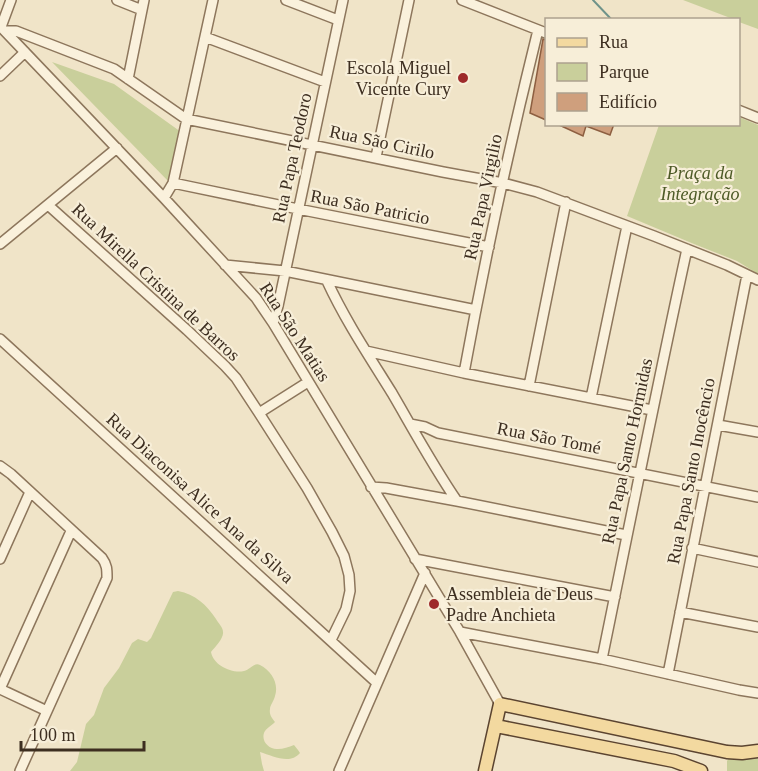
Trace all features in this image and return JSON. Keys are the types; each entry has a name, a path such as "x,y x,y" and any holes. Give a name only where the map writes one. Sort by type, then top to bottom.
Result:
{"main road":[{"path":"485,771 500,704 727,752 758,751"},
{"path":"496,726 675,761 701,771"},
{"path":"611,749 617,728"}],"street":[{"path":"2,28 11,0"},
{"path":"117,0 143,5 128,79"},
{"path":"164,198 173,183 213,0"},
{"path":"286,0 338,20"},
{"name":"Rua Papa Teodoro","path":"273,323 343,0"},
{"path":"376,158 409,0"},
{"path":"462,0 542,31"},
{"name":"Rua São Matias","path":"2,28 256,298 425,573 500,704"},
{"name":"Rua São Cirilo","path":"2,28 58,46 114,69 186,119 503,183 567,202 727,265 758,280"},
{"name":"Rua Papa Virgilio","path":"464,373 516,118 542,31"},
{"path":"205,37 325,82"},
{"path":"0,76 25,52"},
{"path":"740,111 758,118"},
{"path":"0,244 117,148"},
{"name":"Rua São Patricio","path":"173,183 489,247"},
{"path":"529,386 567,202"},
{"name":"Rua Mirella Cristina de Barros","path":"48,205 225,366 236,378 259,413 307,488 344,556 350,591 346,609 331,640"},
{"path":"591,398 627,226"},
{"name":"Rua Papa Santo Hormidas","path":"602,659 687,249"},
{"path":"225,265 285,272 476,310"},
{"name":"Rua Papa Santo Inocêncio","path":"668,674 747,275"},
{"path":"327,281 344,317 457,501"},
{"path":"336,302 345,285"},
{"name":"Rua Diaconisa Alice Ana da Silva","path":"0,339 377,683"},
{"path":"366,351 652,410"},
{"path":"377,369 392,356"},
{"path":"259,413 308,382"},
{"name":"Rua São Tomé","path":"410,424 438,433 758,497"},
{"path":"718,425 758,432"},
{"path":"422,444 438,433"},
{"path":"0,466 102,558 106,564 107,578 20,771"},
{"path":"432,496 441,477"},
{"path":"371,487 432,496 627,536"},
{"path":"0,558 30,492"},
{"path":"47,711 0,689 71,531"},
{"path":"693,548 758,562"},
{"path":"415,559 615,597"},
{"path":"339,771 425,573 439,564"},
{"path":"680,612 758,627"},
{"path":"460,632 602,659 758,693"},
{"path":"467,644 488,637"}],"green space":[{"path":"683,0 758,0 758,29 740,22 740,18 730,18"},
{"path":"52,62 114,84 181,132 169,182"},
{"name":"Praça da Integração","path":"740,117 758,125 758,274 737,261 627,216 659,126 740,126"},
{"path":"178,591 200,601 209,609 221,627 222,637 211,652 219,665 239,672 258,664 271,674 276,691 270,713 275,722 265,731 264,739 272,748 294,745 300,753 296,757 286,759 260,752 264,771 70,771 77,762 86,724 94,715 104,688 119,668 132,643 138,639 147,642 151,638 173,592"},
{"path":"758,753 758,771 727,771 727,761 732,754"}],"building":[{"path":"543,39 545,40 545,120 530,113"},
{"path":"561,126 586,126 583,136"},
{"path":"586,126 613,126 610,135"}],"waterway":[{"path":"593,0 610,18"}],"place":[{"name":"Escola Miguel Vicente Cury","path":"463,78"},
{"name":"Assembleia de Deus Padre Anchieta","path":"434,604"}]}
